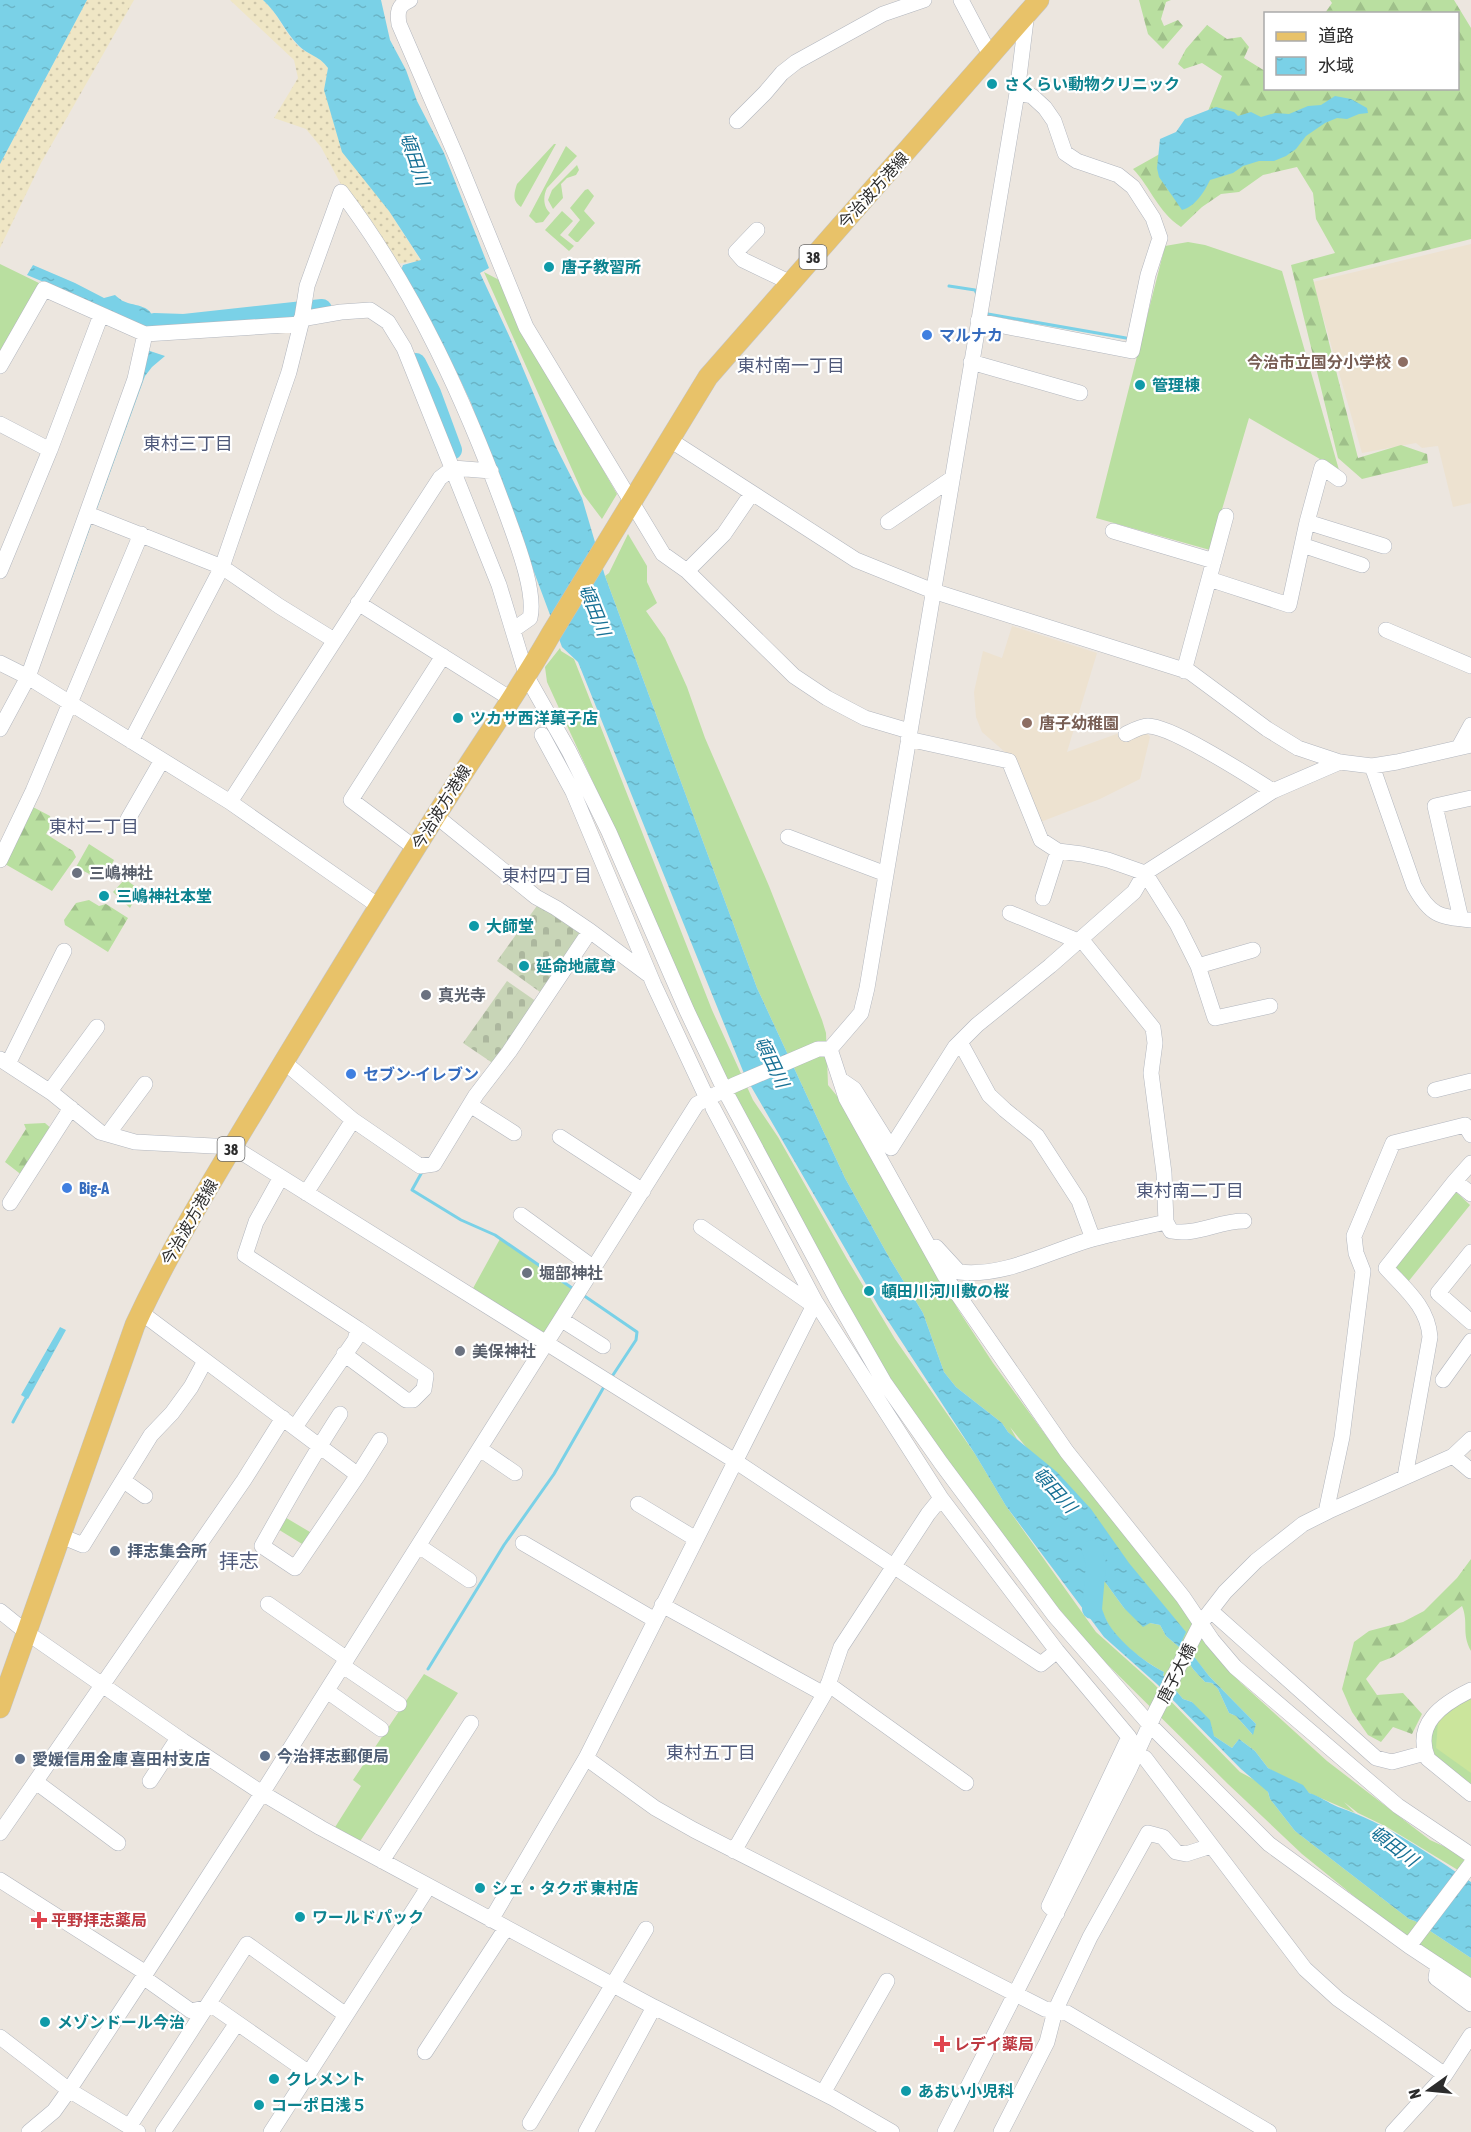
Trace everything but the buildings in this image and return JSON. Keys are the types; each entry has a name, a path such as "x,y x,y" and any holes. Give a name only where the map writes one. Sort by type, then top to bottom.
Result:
{"main road":[{"name":"今治波方港線","path":"0,1708 140,1313 175,1245 284,1062 436,816 527,676 708,377 1033,6"}],"street":[{"path":"737,121 782,73 796,62 883,14 924,0"},
{"path":"962,0 990,55"},
{"path":"407,1 400,5 397,12 407,47 457,158 526,327 663,554 687,571 794,676 827,698 909,735 1009,761 1041,840 1058,851 1108,860 1144,873 1177,924 1198,966 1215,1018 1270,1006"},
{"path":"29,2132 54,2110 69,2090 145,1975 345,1663 697,1104 824,1049 861,1013 1033,6"},
{"path":"978,321 1132,351 1148,275 1160,238 1154,218 1133,187 1119,176 1077,161 1065,153 1054,121 1045,108 1032,96 1017,93"},
{"path":"131,741 222,567 288,372 301,322 307,286 341,192 359,216 410,297 453,381 491,471 523,560 532,609 530,618 513,630"},
{"path":"757,230 736,252 743,260 791,283"},
{"path":"0,366 44,289 145,334 301,322 341,312 370,310 388,322 404,348 499,585 527,676 569,750 609,832 687,1011 730,1088 836,1298 884,1382 1054,1615 1269,1844 1413,1940 1438,1965 1471,1987"},
{"path":"0,571 50,450 101,315"},
{"path":"0,729 28,677 88,514 135,379 145,334"},
{"path":"971,362 1080,393"},
{"path":"0,424 50,450"},
{"path":"670,440 856,560 933,591 1190,672 1267,729 1299,748 1340,762 1372,766 1465,746 1471,725"},
{"path":"1209,579 1288,605 1322,467 1339,479"},
{"path":"230,802 440,478 453,468 491,471"},
{"path":"888,522 951,479"},
{"path":"687,571 724,534 752,492"},
{"path":"88,514 222,567 334,640"},
{"path":"1184,670 1226,516"},
{"path":"1307,522 1384,546"},
{"path":"1113,531 1214,561"},
{"path":"0,860 33,791 141,534"},
{"path":"1302,545 1362,565"},
{"path":"358,603 511,699"},
{"path":"1386,630 1471,666"},
{"path":"416,848 351,800 443,656"},
{"path":"0,663 70,702 230,802 380,907"},
{"path":"1126,734 1147,726 1166,730 1273,790"},
{"path":"543,735 573,792 650,976 709,1101 801,1275 850,1359 942,1498 1057,1651 1131,1740 1049,1906 1057,1912"},
{"path":"128,819 162,760"},
{"path":"841,1079 854,1089 891,1148 960,1042 1134,892 1144,873 1273,790 1340,762"},
{"path":"1372,766 1414,886 1424,905 1436,914 1466,920 1435,806 1471,798"},
{"path":"436,816 536,897 590,931 650,976"},
{"path":"788,837 886,874"},
{"path":"1043,898 1058,851"},
{"path":"1010,913 1079,940 1153,1028 1155,1043 1151,1073 1164,1173 1166,1222 1171,1231 1185,1234 1227,1221 1244,1221"},
{"path":"284,1062 353,1120 420,1166 434,1164 470,1105 510,1052 590,931"},
{"path":"1198,966 1253,950"},
{"path":"64,951 4,1062 50,1091 100,1132 135,1142 233,1147 735,1461 1041,1664 1057,1651"},
{"path":"50,1091 96,1027"},
{"path":"960,1042 989,1095 1037,1136 1079,1201 1093,1239"},
{"path":"824,1049 841,1079 846,1098 945,1276 1067,1452 1183,1597 1199,1628 1244,1675 1398,1806 1470,1862 1413,1940"},
{"path":"1435,1090 1471,1081"},
{"path":"108,1134 145,1084"},
{"path":"470,1105 514,1133"},
{"path":"10,1203 71,1108"},
{"path":"306,1193 353,1120"},
{"path":"1326,1512 1342,1437 1363,1271 1356,1253 1354,1236 1393,1143 1465,1125 1471,1135"},
{"path":"560,1137 643,1191"},
{"path":"1405,1477 1430,1337 1429,1326 1426,1314 1418,1303 1386,1268 1471,1163"},
{"path":"281,1177 256,1222 245,1255 426,1376 424,1389 413,1400 406,1400 344,1354"},
{"path":"1455,1180 1471,1194"},
{"path":"521,1215 594,1268"},
{"path":"920,1229 959,1272 976,1274 999,1271 1093,1239 1166,1222"},
{"path":"701,1227 810,1303"},
{"path":"1471,1252 1438,1293 1471,1322"},
{"path":"491,1920 586,1758 812,1309 801,1275"},
{"path":"140,1313 358,1475"},
{"path":"562,1320 603,1346"},
{"path":"0,1833 244,1480 355,1340 358,1329"},
{"path":"1443,1380 1471,1341"},
{"path":"62,1536 83,1545 150,1435 191,1387 205,1361"},
{"path":"340,1414 319,1446 262,1546 295,1568 380,1440"},
{"name":"唐子大橋","path":"945,2132 1131,1768 1152,1719 1199,1628 1225,1592 1256,1561 1303,1524 1453,1456 1471,1439"},
{"path":"480,1449 515,1473"},
{"path":"1453,1456 1471,1471"},
{"path":"124,1481 145,1496"},
{"path":"734,1851 826,1689 841,1647 928,1514 942,1498"},
{"path":"638,1504 696,1539"},
{"path":"523,1543 655,1620"},
{"path":"419,1546 469,1580"},
{"path":"268,1604 399,1704"},
{"path":"662,1605 826,1689 966,1783"},
{"path":"0,1611 26,1632 178,1738 262,1793 491,1920 654,2007 823,2093 892,2132"},
{"path":"1211,1611 1376,1758 1392,1762 1425,1753"},
{"path":"1471,1690 1446,1705 1426,1724 1423,1733 1425,1753 1428,1759 1471,1794"},
{"path":"327,1691 381,1729"},
{"path":"382,1861 471,1723"},
{"path":"150,1781 178,1738"},
{"path":"586,1758 655,1808 734,1851 1016,1995 1045,2009 1067,2013 1269,2132"},
{"path":"1144,1758 1305,1969 1338,1999 1445,2075"},
{"path":"36,1782 118,1843"},
{"path":"1001,2132 1047,2042 1055,2011 1090,1937 1148,1833 1163,1837 1176,1852 1186,1854 1211,1845"},
{"path":"0,1880 145,1975 191,2011 213,2006 309,2073"},
{"path":"272,2132 429,1886"},
{"path":"425,2052 506,1928"},
{"path":"530,2123 646,1929"},
{"path":"0,2037 69,2090 134,2129 247,1944 346,2014"},
{"path":"1438,1965 1436,1978 1471,2004"},
{"path":"823,2093 887,1981"},
{"path":"586,2132 654,2007"},
{"path":"163,2132 237,2023"},
{"path":"1393,2132 1445,2075 1471,2035"}],"shaded area":[{"name":"今治市立国分小学校","path":"1471,244 1471,503 1453,507 1438,446 1422,448 1416,443 1362,453 1313,282"},
{"name":"唐子幼稚園","path":"1012,626 1097,653 1067,752 1122,732 1144,730 1150,737 1140,779 1100,799 1038,823 1012,761 1014,755 1005,752 982,732 976,717 974,692 983,651 1002,658"}],"green space":[{"path":"1139,0 1171,0 1166,2 1161,19 1164,26 1178,20 1183,26 1163,49 1148,34"},
{"path":"1330,0 1454,0 1471,28 1471,239 1313,279 1358,458 1401,445 1427,454 1428,463 1362,479 1338,458 1291,265 1335,253 1316,219 1313,193 1297,167 1263,175 1239,192 1221,194 1202,207 1181,227 1160,207 1133,169 1165,151 1204,121 1222,76 1202,63 1184,69 1178,64 1186,49 1207,25 1227,39 1241,37 1249,47 1244,58 1264,70 1264,90 1459,90 1459,12 1326,12 1332,3"},
{"path":"556,144 521,207 515,199 517,184"},
{"path":"566,146 577,156 547,188 544,201 550,213 543,222 536,223 529,216"},
{"path":"577,165 579,170 576,175 567,178 561,184 563,198 553,209 548,200 552,190"},
{"path":"588,189 594,196 584,211 595,223 576,242 568,235 580,220 570,208"},
{"path":"562,211 573,221 560,235 574,246 569,251 545,230"},
{"path":"1188,242 1205,245 1282,271 1339,470 1249,418 1210,550 1096,518 1165,246"},
{"path":"0,264 41,284 0,356"},
{"path":"484,272 503,282 533,348 617,494 602,519 583,494"},
{"path":"628,534 647,566 647,582 657,603 646,611 665,638 687,687 705,738 769,886 822,1020 826,1033 828,1085 846,1107 959,1311 993,1363 1058,1452 1182,1603 1213,1652 1241,1683 1327,1761 1430,1840 1452,1850 1471,1866 1471,1878 1387,1827 1358,1813 1344,1802 1355,1813 1309,1793 1268,1768 1255,1751 1239,1739 1232,1748 1214,1736 1192,1702 1183,1699 1163,1675 1164,1672 1138,1656 1115,1634 1104,1616 1093,1579 1105,1582 1124,1608 1150,1623 1160,1625 1166,1636 1179,1647 1193,1669 1205,1682 1212,1683 1218,1689 1229,1713 1236,1716 1252,1734 1256,1724 1209,1676 1010,1427 1018,1441 1002,1423 956,1387 944,1372 923,1313 845,1178 757,988 605,576 609,573"},
{"path":"560,648 574,659 712,1010 753,1100 778,1137 895,1339 975,1454 1006,1506 1096,1632 1153,1683 1240,1772 1266,1786 1270,1799 1295,1831 1409,1919 1471,1958 1471,1982 1370,1909 1302,1854 1099,1656 1044,1591 968,1491 878,1360 711,1052 547,682 545,667"},
{"path":"33,807 50,816 52,824 46,834 73,851 76,857 52,891 5,864"},
{"path":"89,844 114,860 110,868 95,877 76,867"},
{"path":"125,879 140,890 130,908 113,892"},
{"path":"89,900 99,906 106,904 128,918 108,952 65,925 64,920 76,903"},
{"path":"539,903 582,935 540,992 497,961"},
{"path":"507,981 540,1004 494,1064 463,1043"},
{"path":"45,1123 53,1130 23,1176 5,1162 26,1129 24,1124"},
{"path":"1454,1190 1470,1205 1408,1282 1393,1267"},
{"path":"500,1239 576,1291 547,1339 471,1292"},
{"path":"283,1516 315,1535 307,1547 276,1528"},
{"path":"1471,1559 1471,1651 1466,1639 1462,1606 1393,1657 1380,1662 1366,1679 1377,1695 1403,1693 1422,1714 1412,1734 1393,1727 1381,1742 1368,1735 1352,1712 1342,1689 1354,1642 1369,1631 1403,1622 1424,1611 1457,1578"},
{"path":"424,1674 458,1693 357,1846 332,1832 361,1786 353,1780"},
{"path":"1471,1696 1471,1787 1434,1759 1428,1727 1455,1704"},
{"path":"1471,1699 1471,1773 1436,1748 1438,1721"}],"sand":[{"path":"87,0 134,0 41,163 0,248 0,164"},
{"path":"230,0 263,0 298,46 321,60 328,68 324,90 389,211 421,261 396,264 343,188 321,147 306,129 274,118 298,78 294,60"}],"water":[{"path":"0,0 87,0 0,164"},
{"path":"263,0 381,0 390,40 406,70 417,101 444,153 489,268 480,273 556,447 582,498 605,576 757,988 845,1178 923,1313 944,1372 956,1387 1002,1423 1008,1432 1057,1472 1091,1509 1129,1563 1186,1632 1182,1641 1209,1676 1256,1724 1253,1735 1236,1716 1229,1713 1218,1689 1212,1683 1205,1682 1193,1669 1179,1647 1166,1636 1160,1625 1150,1623 1143,1627 1124,1608 1105,1582 1095,1576 1093,1579 1109,1625 1139,1656 1164,1672 1163,1675 1183,1699 1192,1702 1210,1720 1214,1736 1232,1748 1239,1739 1255,1751 1268,1768 1303,1785 1309,1793 1390,1830 1471,1882 1471,1958 1409,1919 1295,1831 1270,1799 1268,1792 1241,1769 1158,1685 1104,1637 1006,1506 975,1454 879,1307 745,1076 578,662 562,647 471,403 401,270 403,265 421,260 389,211 342,152 324,90 328,68 321,60 298,45"},
{"path":"1335,96 1351,99 1367,108 1368,113 1347,119 1337,118 1325,123 1306,136 1296,149 1286,156 1274,161 1259,161 1243,166 1233,173 1210,180 1199,198 1187,208 1182,210 1159,177 1157,168 1160,139 1176,132 1185,119 1216,107 1234,112 1238,116 1251,112 1261,117 1275,113 1289,114 1308,106 1321,105"},
{"path":"33,265 104,298 115,295 122,301 143,307 151,312 154,323 142,330 77,296 27,275"},
{"path":"147,350 165,356 145,376 46,643"},
{"path":"60,1327 66,1330 28,1399 21,1395"}],"waterway":[{"path":"949,286 975,290 978,296"},
{"path":"154,323 184,324 322,309"},
{"path":"987,313 1126,338"},
{"path":"416,363 431,393 452,450"},
{"path":"422,1172 412,1190 461,1220 495,1235 575,1290"},
{"path":"583,1295 637,1332 636,1340 611,1378"},
{"path":"428,1669 504,1545 554,1474 605,1385"},
{"path":"13,1422 27,1396"},
{"name":"頓田川","path":"1092,1550 1096,1564 1092,1609"}],"place":[{"name":"さくらい動物クリニック","path":"992,84"},
{"name":"唐子教習所","path":"549,267"},
{"name":"マルナカ","path":"927,335"},
{"name":"今治市立国分小学校","path":"1403,362"},
{"name":"管理棟","path":"1140,385"},
{"name":"ツカサ西洋菓子店","path":"458,718"},
{"name":"唐子幼稚園","path":"1027,723"},
{"name":"三嶋神社","path":"77,873"},
{"name":"三嶋神社本堂","path":"104,896"},
{"name":"大師堂","path":"474,926"},
{"name":"延命地蔵尊","path":"524,966"},
{"name":"真光寺","path":"426,995"},
{"name":"セブン-イレブン","path":"351,1074"},
{"name":"Big-A","path":"67,1188"},
{"name":"堀部神社","path":"527,1273"},
{"name":"頓田川河川敷の桜","path":"869,1291"},
{"name":"美保神社","path":"460,1351"},
{"name":"拝志集会所","path":"115,1551"},
{"name":"今治拝志郵便局","path":"265,1756"},
{"name":"愛媛信用金庫 喜田村支店","path":"20,1759"},
{"name":"シェ・タクボ 東村店","path":"480,1888"},
{"name":"ワールドパック","path":"300,1917"},
{"name":"平野拝志薬局","path":"39,1920"},
{"name":"メゾンドール今治","path":"45,2022"},
{"name":"レデイ薬局","path":"942,2044"},
{"name":"クレメント","path":"274,2079"},
{"name":"あおい小児科","path":"906,2091"},
{"name":"コーポ日浅５","path":"259,2105"}],"district":[{"name":"東村南一丁目","path":"791,365"},
{"name":"東村三丁目","path":"188,443"},
{"name":"東村二丁目","path":"94,826"},
{"name":"東村四丁目","path":"547,875"},
{"name":"東村南二丁目","path":"1190,1190"},
{"name":"拝志","path":"239,1560"},
{"name":"東村五丁目","path":"711,1752"}]}
